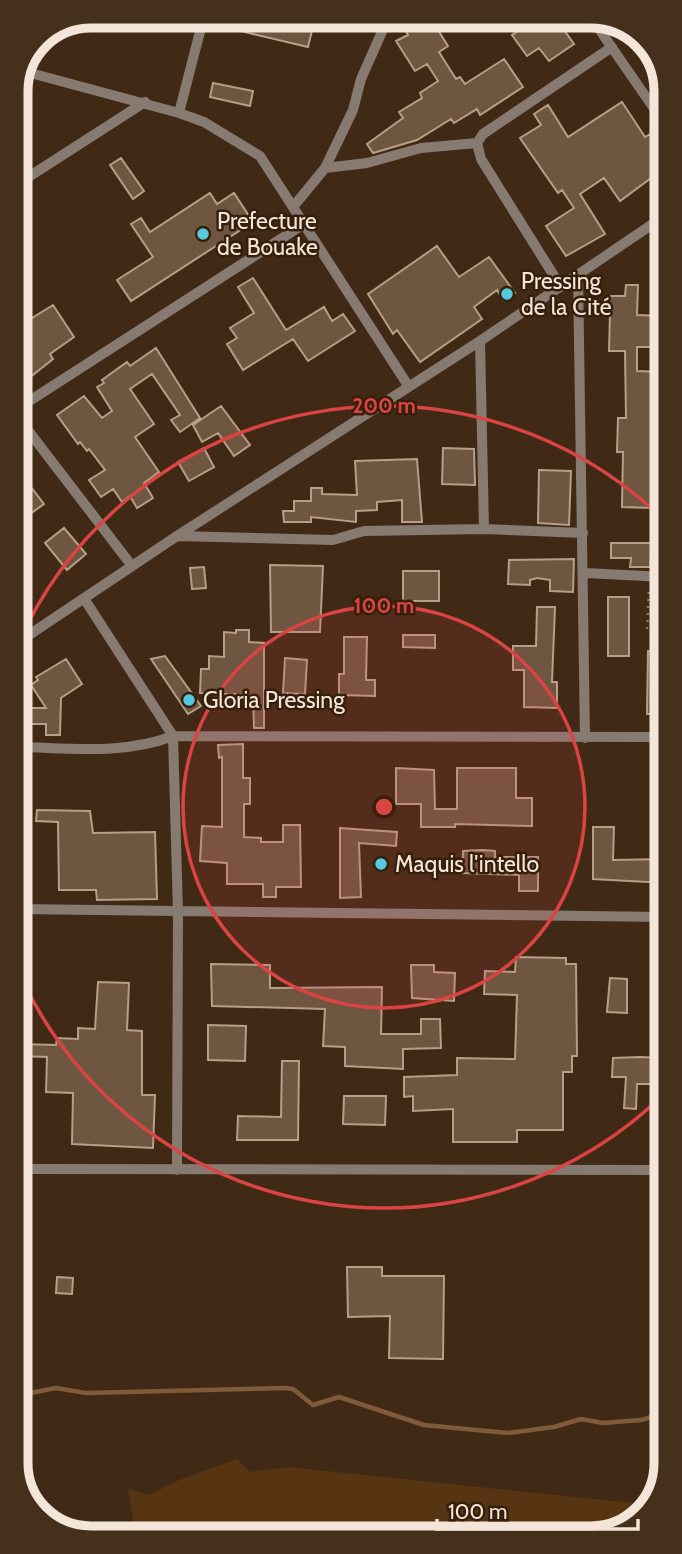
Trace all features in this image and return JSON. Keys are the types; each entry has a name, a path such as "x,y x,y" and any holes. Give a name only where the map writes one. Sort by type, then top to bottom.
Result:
{"street":[{"path":"179,113 201,28"},
{"path":"293,207 326,168 353,110 361,79 384,28"},
{"path":"598,29 654,109"},
{"path":"561,287 481,159 478,143 483,134 611,47"},
{"path":"30,73 145,102 204,122 260,156 409,387"},
{"path":"28,177 145,102"},
{"path":"326,168 368,163 421,148 478,143"},
{"path":"28,401 304,223"},
{"path":"28,637 177,536 480,341 654,223"},
{"path":"578,275 585,573 585,738"},
{"path":"480,341 484,529"},
{"path":"28,430 132,566"},
{"path":"177,536 334,540 364,531 484,529 583,533"},
{"path":"585,573 654,576"},
{"path":"85,600 173,736 178,912 177,1170"},
{"path":"28,747 117,749 150,745 173,736 654,737"},
{"path":"28,909 654,917"},
{"path":"28,1169 654,1170"}],"path":[{"path":"647,628 650,576"}],"shaded area":[{"path":"237,1459 250,1472 288,1467 640,1504 619,1520 591,1526 134,1526 128,1489 149,1495 179,1480"}],"building":[{"path":"228,28 313,28 308,47"},
{"path":"404,28 437,28 448,46 439,52 456,79 460,77 465,84 504,59 523,87 480,115 477,109 454,123 451,119 417,140 373,153 367,144 403,118 399,112 422,98 420,93 438,81 427,64 415,71 396,41 408,35"},
{"path":"522,28 563,28 574,44 549,61 539,48 527,56 512,35"},
{"path":"213,83 253,91 250,106 210,97"},
{"path":"622,102 645,137 650,134 654,140 654,176 620,201 604,178 580,194 605,234 566,256 546,226 574,208 562,190 558,193 520,138 541,125 534,114 548,105 568,137"},
{"path":"121,158 144,191 133,199 110,165"},
{"path":"210,193 217,204 234,193 253,222 131,301 117,280 153,257 131,224 141,218 150,232"},
{"path":"437,246 459,277 489,257 515,293 503,300 497,290 474,307 482,319 420,362 397,330 393,334 368,294"},
{"path":"253,278 286,330 324,307 332,321 343,314 355,331 308,361 293,339 243,370 227,344 237,338 230,328 254,313 238,287"},
{"path":"626,285 638,285 637,315 654,316 654,347 637,347 637,371 654,372 654,517 652,508 622,507 623,452 617,452 618,418 626,418 625,351 609,351 608,296 625,296"},
{"path":"53,305 74,337 50,354 53,359 29,378 28,313 32,318"},
{"path":"156,348 200,418 180,432 171,420 180,415 152,374 130,389 154,424 135,437 159,472 144,483 153,498 137,508 130,496 122,502 113,489 101,497 89,480 105,470 89,449 87,451 80,442 78,444 57,415 84,396 102,418 112,411 97,387 104,383 102,380 127,362 130,366"},
{"path":"221,406 250,445 234,456 218,433 202,442 193,425"},
{"path":"204,448 214,467 189,481 178,462"},
{"path":"443,448 474,449 475,485 442,484"},
{"path":"417,459 422,522 402,522 402,500 377,502 377,510 356,511 356,522 311,517 311,522 284,522 283,511 294,511 294,501 311,501 311,488 322,488 322,494 357,495 355,461"},
{"path":"539,470 571,471 569,525 538,523"},
{"path":"28,483 44,504 28,515"},
{"path":"64,528 86,554 67,570 45,543"},
{"path":"611,543 652,543 650,567 630,567 631,558 611,558"},
{"path":"574,559 573,592 550,591 550,580 537,578 530,580 530,585 508,584 509,560"},
{"path":"270,565 323,566 320,632 271,632"},
{"path":"204,567 206,588 192,589 190,568"},
{"path":"403,571 439,571 439,601 403,601"},
{"path":"608,597 629,597 629,656 608,656"},
{"path":"537,607 555,607 552,682 557,682 557,708 524,707 524,670 513,670 513,646 536,646"},
{"path":"236,630 249,630 249,642 264,643 264,728 254,728 253,695 200,693 201,669 209,669 209,656 224,657 224,632 236,633"},
{"path":"403,635 435,635 435,648 403,647"},
{"path":"344,637 367,637 366,680 375,680 375,696 339,695 339,674 344,674"},
{"path":"648,651 654,651 654,714 647,714"},
{"path":"165,656 201,706 188,714 151,659"},
{"path":"285,658 307,660 305,694 283,693"},
{"path":"66,659 82,684 61,698 60,735 46,735 46,724 28,724 28,708 46,708 31,685 38,680 36,677"},
{"path":"243,744 243,778 250,778 250,804 244,804 244,837 261,838 261,842 283,842 283,825 300,825 301,887 276,887 276,897 263,897 263,884 227,884 227,863 200,861 202,826 222,827 222,757 219,758 218,745"},
{"path":"396,768 434,770 435,809 457,809 457,768 516,768 516,798 532,798 532,826 455,824 455,827 421,827 421,804 396,804"},
{"path":"37,810 90,811 93,833 155,832 157,899 97,900 96,890 59,890 58,822 36,821"},
{"path":"593,827 614,827 613,860 654,859 654,882 593,879"},
{"path":"340,828 397,832 396,846 359,843 361,897 340,898"},
{"path":"463,851 495,851 495,857 538,857 538,891 519,891 519,875 462,873"},
{"path":"516,957 566,958 566,964 576,964 577,1056 572,1056 572,1072 563,1072 563,1130 517,1130 517,1142 453,1142 453,1109 413,1111 413,1096 404,1097 404,1077 457,1075 457,1058 515,1059 517,995 484,994 485,971 515,972"},
{"path":"211,964 270,965 270,988 382,987 381,1034 421,1034 421,1019 440,1019 441,1048 403,1049 403,1069 345,1066 345,1047 323,1046 325,1009 212,1006"},
{"path":"411,965 434,965 434,972 455,973 454,1001 412,998"},
{"path":"610,978 627,979 627,1013 607,1012"},
{"path":"98,982 129,983 127,1030 142,1031 142,1095 155,1095 153,1148 72,1144 73,1093 46,1092 47,1057 28,1056 28,1044 56,1045 57,1038 78,1039 78,1028 95,1029"},
{"path":"208,1025 246,1026 245,1061 208,1060"},
{"path":"613,1058 654,1058 654,1084 637,1084 636,1109 624,1108 626,1077 612,1077"},
{"path":"282,1061 299,1061 298,1140 237,1140 238,1116 281,1117"},
{"path":"344,1096 386,1096 385,1125 343,1124"},
{"path":"347,1267 382,1267 382,1276 444,1276 443,1359 389,1358 390,1316 348,1317"},
{"path":"57,1277 73,1278 72,1294 56,1293"}],"waterway":[{"path":"28,1393 56,1388 86,1393 285,1388 293,1389 313,1405 339,1397 424,1425 508,1433 554,1427 581,1419 603,1423 654,1416"}],"place":[{"name":"Prefecture de Bouake","path":"203,234"},
{"name":"Pressing de la Cité","path":"507,294"},
{"name":"Gloria Pressing","path":"189,700"},
{"name":"Maquis l'intello","path":"381,864"}]}
